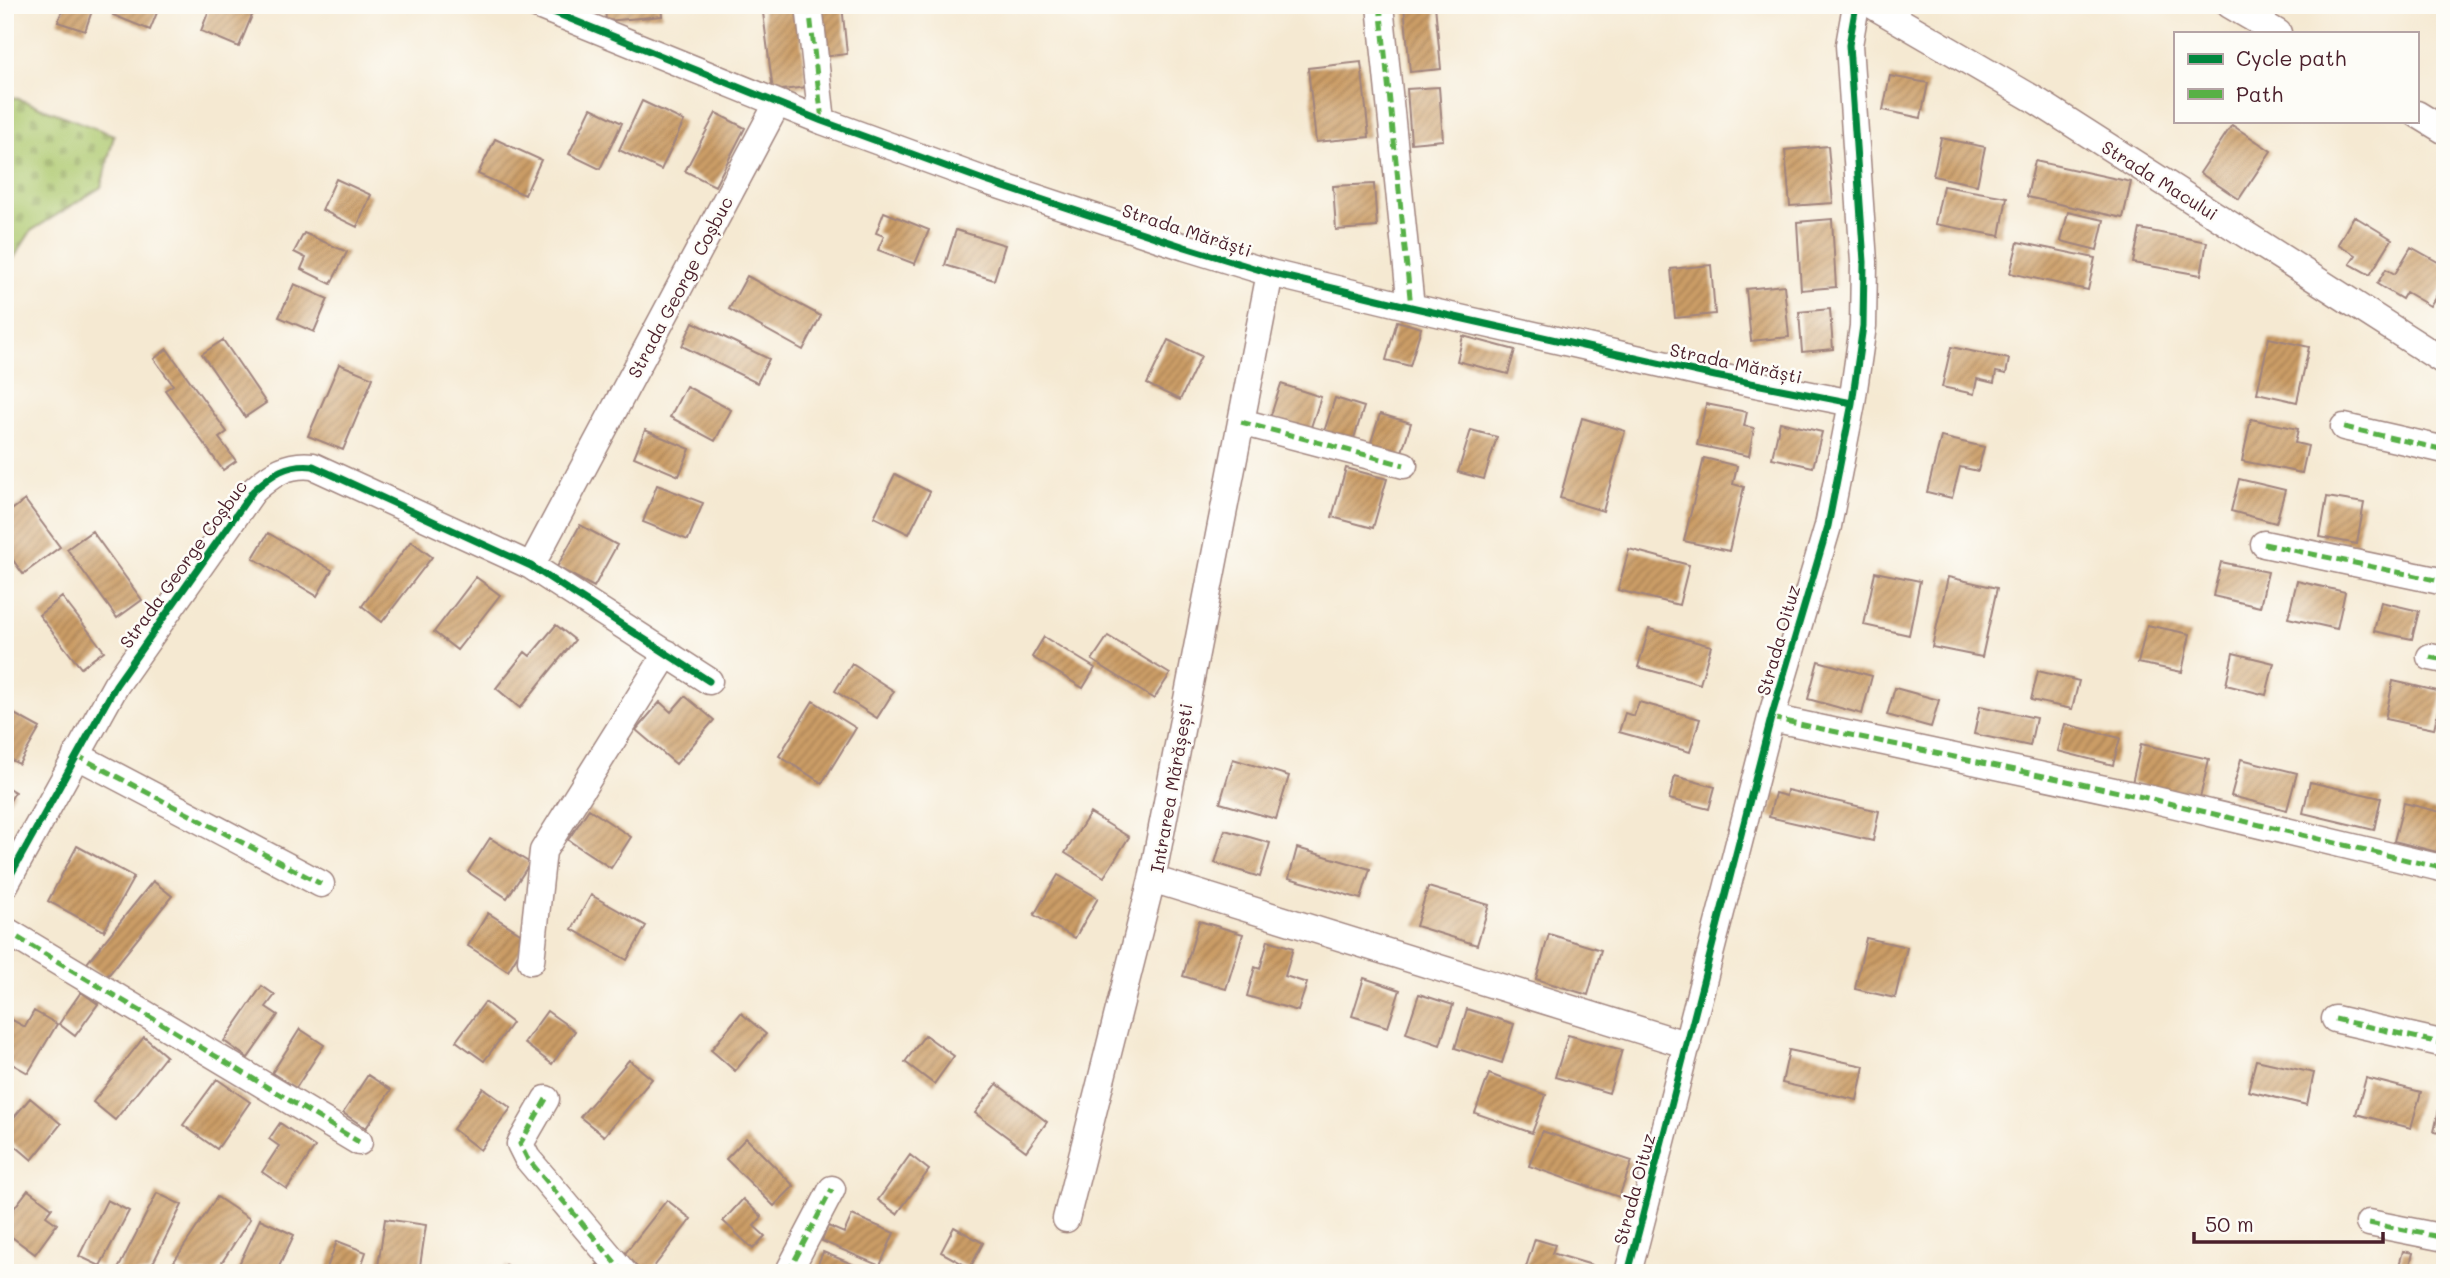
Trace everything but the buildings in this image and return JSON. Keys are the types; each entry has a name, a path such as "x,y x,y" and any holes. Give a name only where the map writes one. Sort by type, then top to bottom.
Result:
{"street":[{"name":"Strada Mărăști","path":"536,5 582,14 777,104 986,181 1270,273 1716,376 1852,403"},
{"path":"809,5 822,121"},
{"path":"1380,5 1411,307"},
{"name":"Strada Oituz","path":"1628,1273 1771,718 1828,526 1852,403 1863,300 1864,262 1849,45 1856,5"},
{"name":"Strada Macului","path":"1872,5 2037,101 2445,362"},
{"path":"2231,5 2276,32"},
{"name":"Strada George Coșbuc","path":"5,885 124,674 253,491 276,472 300,464 313,466 531,566 777,104"},
{"path":"2418,115 2445,131"},
{"name":"Intrarea Mărășești","path":"1270,273 1152,879 1688,1045"},
{"path":"1241,422 1404,465"},
{"path":"2344,427 2445,450"},
{"path":"2264,544 2445,582"},
{"path":"531,566 709,681"},
{"path":"531,961 543,851 667,653"},
{"path":"1771,718 2147,798 2445,869"},
{"path":"76,755 321,884"},
{"path":"1066,1219 1152,879"},
{"path":"5,930 359,1142"},
{"path":"2335,1019 2445,1044"},
{"path":"546,1099 520,1144 527,1158 624,1273"},
{"path":"788,1273 832,1189"},
{"path":"2369,1223 2445,1238"}],"green space":[{"path":"5,94 114,135 101,187 31,231 5,272"}],"marked path":[{"path":"809,5 822,121"},
{"path":"1380,5 1411,307"},
{"path":"1241,422 1404,465"},
{"path":"2344,427 2445,450"},
{"path":"2264,544 2445,582"},
{"path":"2430,657 2445,660"},
{"path":"1771,718 2147,798 2445,869"},
{"path":"76,755 321,884"},
{"path":"5,930 359,1142"},
{"path":"2335,1019 2445,1044"},
{"path":"546,1099 520,1144 527,1158 624,1273"},
{"path":"788,1273 832,1189"},
{"path":"2369,1223 2445,1238"}],"cycle path":[{"path":"536,5 822,121 986,181 1270,273 1715,376 1852,403"},
{"path":"1628,1273 1771,718 1828,526 1852,403 1863,326 1864,262 1849,45 1856,5"},
{"path":"5,885 116,685 253,491 273,475 288,468 313,466 531,566 709,681"}]}
